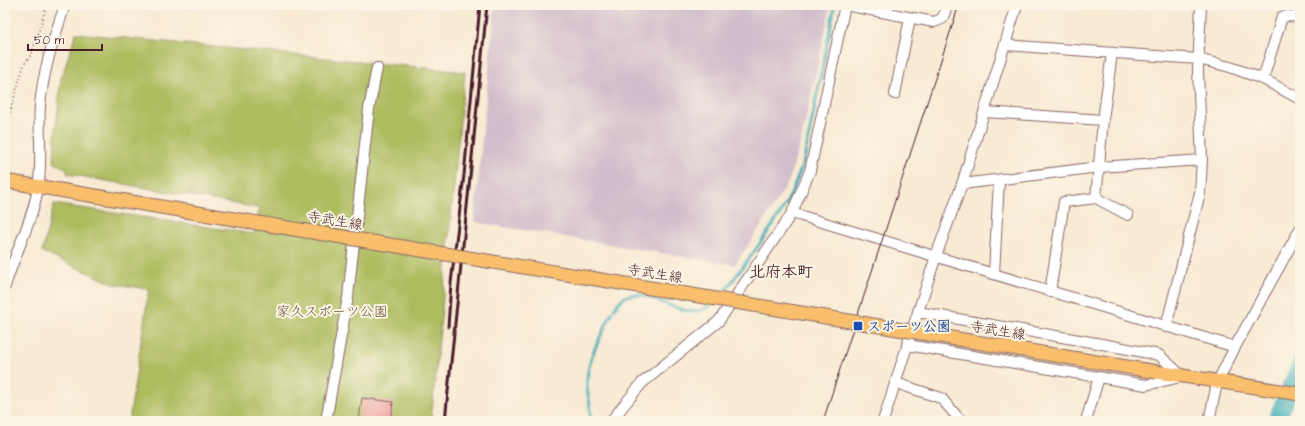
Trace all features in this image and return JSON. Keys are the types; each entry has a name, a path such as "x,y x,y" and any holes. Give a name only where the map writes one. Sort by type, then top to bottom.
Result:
{"main road":[{"name":"寺武生線","path":"10,181 1183,377 1300,394"}],"street":[{"path":"5,286 12,263 34,208 39,186 40,108 42,86 46,63 65,5"},
{"path":"611,421 642,383 719,321 792,213 810,171 845,5 934,22 942,19 948,5"},
{"path":"883,421 936,256 962,184 1017,5"},
{"path":"1166,326 1200,193 1202,160 1198,60 1201,5"},
{"path":"1263,79 1282,17 1300,17"},
{"path":"895,94 910,18"},
{"path":"1005,45 1198,60 1230,67 1263,79 1300,99"},
{"path":"1096,198 1103,120 1112,53"},
{"path":"326,421 348,297 369,109 377,68"},
{"path":"985,112 1103,120"},
{"path":"962,184 1099,167 1202,160"},
{"path":"994,274 999,180"},
{"path":"1050,292 1064,202 1096,198 1128,215"},
{"path":"792,213 1235,347"},
{"path":"1209,421 1235,347 1300,229"},
{"path":"918,312 1159,355 1183,377"},
{"path":"907,345 1146,385 1183,377"},
{"path":"1086,421 1099,377"},
{"path":"896,383 941,398 961,421"}],"path":[{"path":"5,128 24,65 32,53 47,5"}],"shaded area":[{"path":"495,5 831,5 802,137 788,183 735,265 474,222"}],"green space":[{"name":"家久スポーツ公園","path":"76,33 465,72 431,421 129,421 149,289 114,284 42,252 54,204 254,234 259,208 68,174 66,168 54,163 61,79"}],"building":[{"path":"362,398 393,402 391,421 359,421"}],"waterway":[{"path":"721,296 773,225 795,185 804,160 835,5"},
{"path":"614,309 625,297 637,295 647,297 670,306 693,311 704,310 714,303"},
{"path":"590,421 591,410 587,386 588,372 596,346 612,313"},
{"path":"1276,421 1300,365"}],"tram line":[{"path":"823,421 959,5"}],"railway":[{"path":"448,327 451,283 464,175 480,5"},
{"path":"445,421 487,5"}],"place":[{"name":"スポーツ公園","path":"858,326"}],"district":[{"name":"北府本町","path":"781,271"}]}
